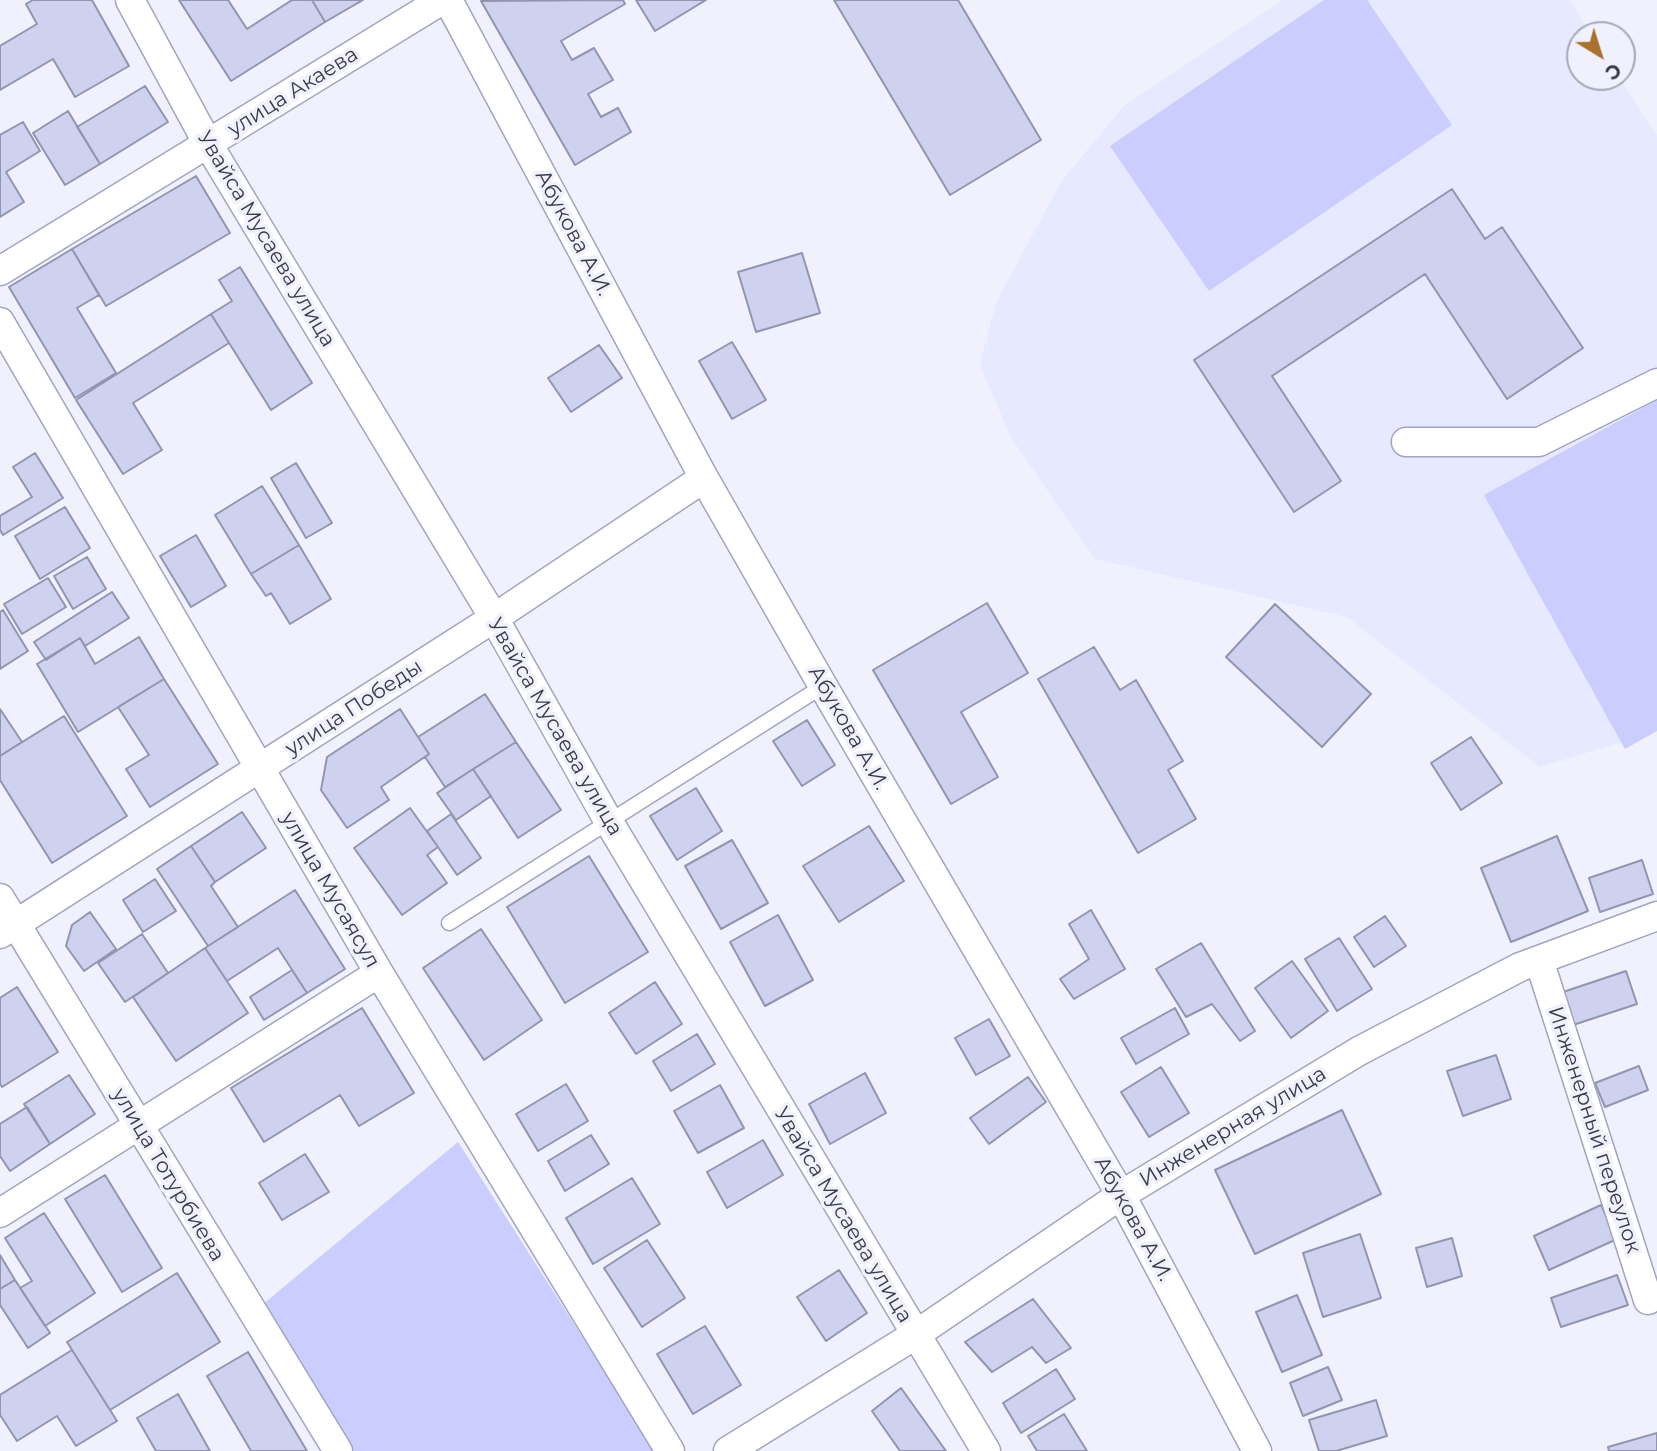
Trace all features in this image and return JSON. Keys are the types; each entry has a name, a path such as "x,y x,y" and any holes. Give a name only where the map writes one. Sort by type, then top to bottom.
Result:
{"street":[{"name":"Увайса Мусаева улица","path":"130,0 208,144 494,618 609,822 986,1451"},
{"name":"улица Акаева","path":"0,271 442,0"},
{"name":"Абукова А.И.","path":"448,0 704,478 1121,1195 1257,1451"},
{"name":"улица Мусаясул","path":"0,322 379,974 670,1451"},
{"path":"1406,442 1539,442 1657,383"},
{"name":"улица Победы","path":"8,928 494,618 704,478"},
{"name":"улица Тотурбиева","path":"0,898 8,928 138,1126 338,1451"},
{"name":"Инженерная улица","path":"728,1451 915,1335 1121,1195 1359,1051 1520,967 1657,916"},
{"name":"Инженерный переулок","path":"1539,960 1648,1300"},
{"path":"0,1213 379,974"}],"lane":[{"path":"449,923 823,686"}],"shaded area":[{"path":"1283,0 1569,0 1582,21 1566,21 1566,91 1628,91 1657,136 1657,731 1540,767 1347,617 1095,559 1010,436 980,364 996,303 1061,182 1124,106"},
{"path":"1324,0 1367,0 1452,125 1209,291 1110,146"},
{"path":"1657,400 1657,731 1625,749 1484,495"},
{"path":"458,1142 655,1451 354,1451 262,1305"}],"building":[{"path":"33,0 92,0 129,66 75,97 53,59 0,90 0,46 37,24 26,4"},
{"path":"179,0 228,0 247,29 292,0 312,0 325,22 231,81"},
{"path":"312,0 363,0 325,22"},
{"path":"623,0 625,4 561,41 572,60 594,48 613,80 588,94 601,117 618,108 631,132 575,165 481,1"},
{"path":"636,0 706,0 655,31"},
{"path":"834,0 958,0 1041,140 950,195"},
{"path":"145,86 168,122 100,164 77,127"},
{"path":"68,111 100,164 65,185 33,133"},
{"path":"23,122 40,151 6,172 24,202 0,217 0,135"},
{"path":"196,176 230,233 106,306 72,249"},
{"path":"1452,189 1485,239 1502,227 1583,348 1507,399 1425,274 1272,376 1341,481 1294,512 1194,360"},
{"path":"72,249 99,295 77,308 116,373 75,398 9,287"},
{"path":"802,253 820,313 756,332 738,272"},
{"path":"240,267 312,383 271,410 211,314 232,301 219,280"},
{"path":"211,314 229,343 133,403 162,450 123,474 76,400"},
{"path":"732,342 766,400 732,419 699,361"},
{"path":"599,345 622,378 571,412 548,378"},
{"path":"35,453 63,498 3,535 0,530 0,516 32,497 13,467"},
{"path":"296,463 332,523 306,538 271,478"},
{"path":"262,486 299,545 251,574 215,515"},
{"path":"65,507 90,548 40,579 15,536"},
{"path":"196,535 226,586 191,607 160,556"},
{"path":"299,545 331,599 290,624 271,593 266,596 251,574"},
{"path":"87,557 106,589 73,609 54,576"},
{"path":"48,578 66,607 22,634 4,604"},
{"path":"112,592 129,618 85,646 80,638 46,660 34,642"},
{"path":"987,603 1028,673 961,712 998,777 951,804 873,670"},
{"path":"1275,604 1371,694 1322,747 1226,657"},
{"path":"3,610 28,651 0,669 0,612"},
{"path":"139,637 164,679 78,732 37,664 80,638 95,664"},
{"path":"1094,647 1120,690 1136,680 1183,761 1168,770 1196,819 1138,853 1038,679"},
{"path":"164,679 218,764 150,807 126,769 149,755 118,707"},
{"path":"485,694 516,742 445,787 425,757 429,754 418,737"},
{"path":"0,709 22,742 0,756"},
{"path":"400,709 429,754 381,787 389,800 347,828 321,790 327,757"},
{"path":"64,716 127,816 52,863 0,780 0,756"},
{"path":"807,720 835,765 802,786 773,741"},
{"path":"1471,737 1502,783 1461,810 1431,763"},
{"path":"516,742 561,810 518,838 473,769"},
{"path":"473,769 491,796 456,820 437,793"},
{"path":"696,788 722,831 677,860 650,816"},
{"path":"410,808 438,847 427,855 447,883 402,915 354,848"},
{"path":"242,812 266,848 215,882 191,846"},
{"path":"451,814 481,858 457,875 427,831"},
{"path":"869,826 904,881 839,922 803,866"},
{"path":"1557,836 1588,911 1511,942 1481,868"},
{"path":"732,840 768,903 721,929 685,866"},
{"path":"191,846 215,882 211,886 238,927 208,946 157,869"},
{"path":"589,856 648,952 565,1003 507,907"},
{"path":"1642,860 1653,894 1600,912 1589,878"},
{"path":"155,879 176,911 143,932 123,900"},
{"path":"295,890 345,969 307,993 278,948 227,981 205,948"},
{"path":"1091,910 1125,969 1074,999 1060,979 1089,959 1069,924"},
{"path":"90,912 116,949 84,971 66,946 72,925"},
{"path":"778,915 813,980 765,1006 730,942"},
{"path":"1385,916 1406,946 1374,967 1354,937"},
{"path":"481,929 542,1020 484,1060 423,968"},
{"path":"142,934 168,973 125,1002 98,963"},
{"path":"1339,938 1372,989 1337,1011 1305,959"},
{"path":"1201,943 1255,1031 1240,1041 1212,1004 1186,1017 1156,969"},
{"path":"205,948 248,1013 176,1061 133,997"},
{"path":"1292,961 1328,1011 1291,1038 1255,988"},
{"path":"292,970 307,993 264,1020 250,997"},
{"path":"1626,971 1637,1004 1573,1025 1563,992"},
{"path":"655,982 682,1024 636,1054 609,1013"},
{"path":"17,987 58,1052 2,1087 0,998"},
{"path":"362,1008 414,1093 359,1126 340,1095 264,1142 231,1088"},
{"path":"1175,1008 1189,1034 1136,1064 1121,1038"},
{"path":"989,1019 1010,1056 976,1075 955,1038"},
{"path":"697,1034 715,1064 671,1091 653,1061"},
{"path":"1496,1055 1511,1099 1463,1116 1447,1071"},
{"path":"1639,1066 1648,1090 1605,1107 1595,1083"},
{"path":"1161,1067 1189,1113 1149,1137 1121,1092"},
{"path":"865,1073 886,1113 830,1144 809,1104"},
{"path":"69,1075 95,1114 50,1144 24,1104"},
{"path":"1028,1077 1046,1102 989,1144 970,1118"},
{"path":"566,1084 588,1121 538,1151 516,1114"},
{"path":"720,1085 744,1128 698,1153 674,1111"},
{"path":"27,1107 50,1144 10,1171 0,1156 0,1124"},
{"path":"1342,1110 1381,1194 1255,1254 1215,1170"},
{"path":"591,1135 609,1164 565,1191 548,1161"},
{"path":"763,1140 783,1175 727,1208 707,1172"},
{"path":"305,1154 329,1192 282,1220 259,1183"},
{"path":"105,1175 162,1268 122,1292 65,1199"},
{"path":"632,1178 660,1224 593,1264 566,1218"},
{"path":"1601,1205 1617,1239 1549,1270 1534,1236"},
{"path":"44,1213 95,1293 45,1326 20,1288 32,1281 5,1238"},
{"path":"1360,1234 1381,1298 1323,1317 1303,1253"},
{"path":"1452,1238 1462,1276 1427,1287 1416,1248"},
{"path":"647,1240 685,1298 642,1327 604,1268"},
{"path":"0,1255 15,1280 0,1289"},
{"path":"839,1270 867,1313 826,1341 797,1297"},
{"path":"177,1273 220,1342 110,1410 67,1342"},
{"path":"1617,1275 1628,1305 1561,1327 1551,1298"},
{"path":"15,1280 50,1333 28,1348 0,1305 0,1289"},
{"path":"1297,1295 1322,1355 1282,1372 1256,1312"},
{"path":"1033,1299 1071,1348 1046,1363 1032,1347 992,1372 965,1342"},
{"path":"705,1326 741,1385 693,1414 657,1354"},
{"path":"72,1350 117,1421 76,1446 57,1416 17,1441 0,1415 0,1395"},
{"path":"248,1352 307,1451 251,1451 207,1376"},
{"path":"1328,1367 1342,1400 1303,1416 1290,1383"},
{"path":"1056,1369 1075,1399 1021,1433 1003,1403"},
{"path":"901,1388 946,1451 900,1451 872,1411"},
{"path":"178,1394 210,1451 156,1451 137,1418"},
{"path":"1376,1400 1387,1436 1336,1451 1319,1451 1309,1420"},
{"path":"1064,1414 1087,1451 1037,1451 1028,1436"},
{"path":"1657,1433 1657,1451 1609,1451 1608,1447"}]}
